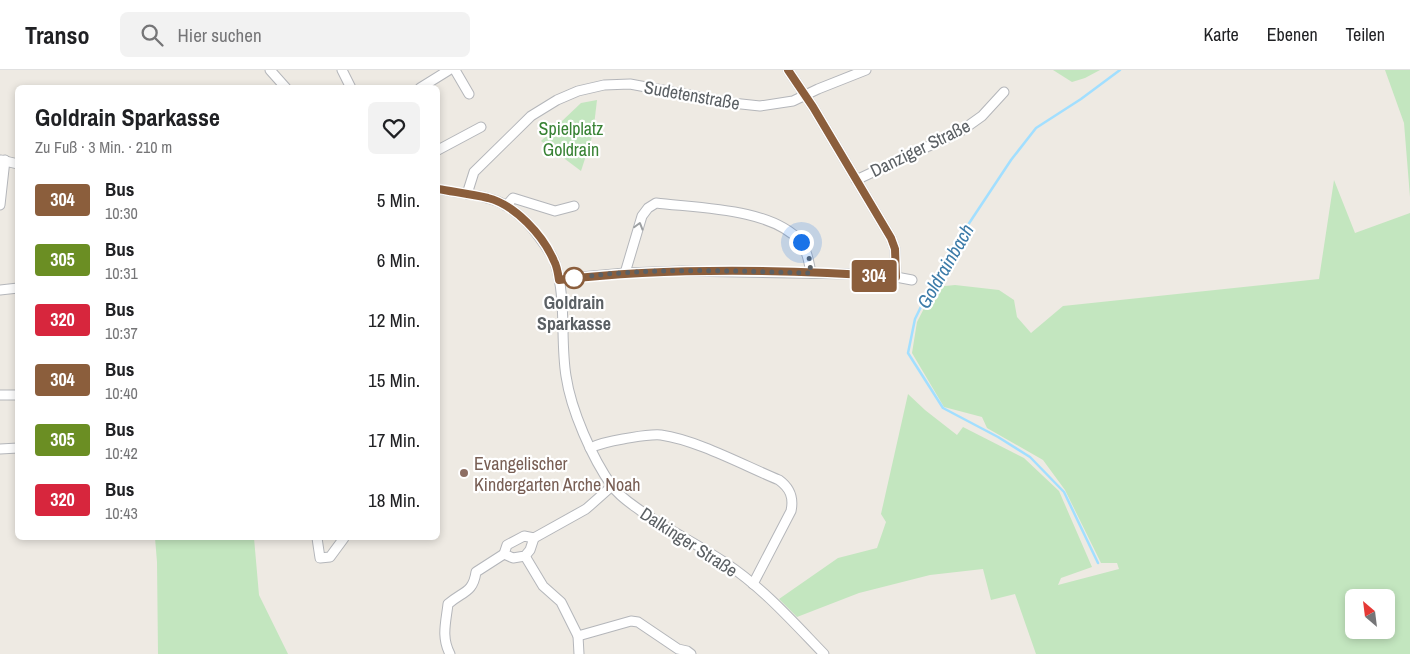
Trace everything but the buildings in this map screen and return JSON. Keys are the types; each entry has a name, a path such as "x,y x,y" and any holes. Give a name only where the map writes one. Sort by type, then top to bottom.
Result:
{"street":[{"path":"270,70 283,85"},
{"path":"342,70 350,85"},
{"path":"425,85 449,70"},
{"path":"455,70 469,94"},
{"path":"788,70 806,96 891,238 895,249 896,277"},
{"name":"Sudetenstraße","path":"467,194 474,172 531,116 557,100 578,91 604,85 630,84 732,103 760,106 793,102 839,80 866,70"},
{"name":"Danziger Straße","path":"856,180 962,131 982,116 1004,92"},
{"path":"440,149 481,128"},
{"path":"0,205 3,160"},
{"name":"Dalkinger Straße","path":"440,189 489,198 506,206 535,231 555,262 559,280 566,376 590,448 620,496 664,528 727,564 786,614 824,654"},
{"path":"506,206 513,198 555,211 574,206"},
{"path":"625,272 642,216 648,208 656,203 735,212 754,216 778,226 791,232 801,242 809,257 811,273"},
{"path":"559,280 625,272 683,270 811,273 896,277 912,280"},
{"path":"0,290 15,288"},
{"path":"0,395 15,395"},
{"path":"590,448 601,443 660,435 683,440 779,480 786,486 793,502 791,511 752,584"},
{"path":"0,449 15,448"},
{"path":"450,654 445,644 444,633 448,604 471,588 475,583 476,572 504,554 507,545 524,536 534,538 586,509 612,486"},
{"path":"504,554 513,558 525,556 530,550 534,538"},
{"path":"317,540 320,558 330,557 343,540"},
{"path":"525,556 543,586 560,602 578,636 580,654"},
{"path":"578,636 631,621 638,622 678,649 691,654"}],"green space":[{"path":"1053,70 1100,70 1072,82"},
{"path":"1385,70 1410,70 1410,197 1404,123"},
{"name":"Spielplatz Goldrain","path":"597,100 593,134 581,171 541,141 581,103"},
{"path":"1334,180 1355,233 1410,213 1410,654 1036,654 1015,594 991,600 983,569 930,575 859,593 797,617 779,599 838,558 877,548 886,522 881,514 908,394 957,435 963,427 1024,458 1059,491 1092,567 1061,578 1058,585 1119,569 1117,563 1101,563 1065,490 1043,460 987,428 982,417 944,407 912,353 917,322 935,287 955,285 999,290 1014,300 1017,317 1031,333 1063,306 1319,279"},
{"path":"155,540 254,540 259,595 288,654 158,654"}],"waterway":[{"name":"Goldrainbach","path":"1098,563 1064,492 1030,457 998,437 943,408 908,353 915,319 932,284 952,249 1011,160 1036,128 1081,99 1120,70"}],"bus line":[{"name":"304","path":"440,189 489,198 506,206 535,231 555,262 559,280 625,272 683,270 853,274 896,277 895,249 891,238 845,164 813,107 788,70"}],"place":[{"name":"Goldrain Sparkasse","path":"574,278"},
{"name":"Evangelischer Kindergarten Arche Noah","path":"464,473"}],"route":[{"path":"574,278 625,272 683,270 811,273 809,257 801,242"}]}
